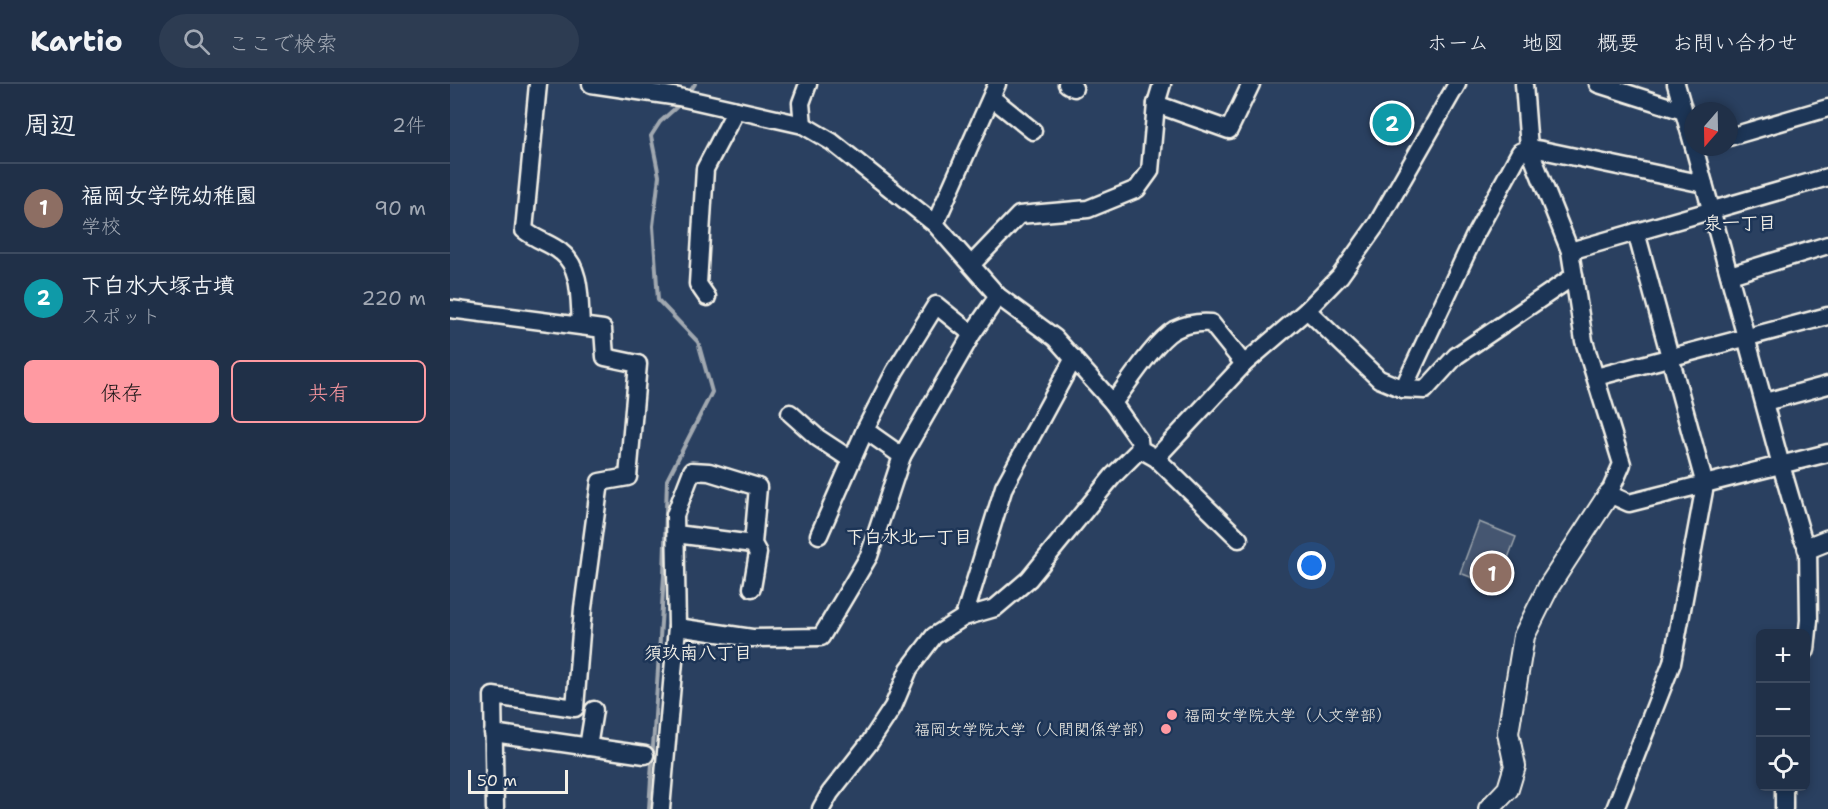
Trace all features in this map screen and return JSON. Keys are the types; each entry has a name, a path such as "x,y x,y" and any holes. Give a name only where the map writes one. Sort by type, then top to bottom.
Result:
{"street":[{"path":"538,84 524,230 561,252 572,266 577,280 581,324"},
{"path":"591,84 681,90 736,110 803,125 832,142 935,224 998,296 1055,338 1113,403 1139,440 1140,449"},
{"path":"803,125 801,103 808,84"},
{"path":"972,264 1019,215 1088,209 1137,189 1150,171 1156,104 1162,84"},
{"path":"1156,104 1229,130 1251,84"},
{"path":"1156,458 1244,364 1307,310 1340,276 1377,224 1457,84"},
{"path":"1489,809 1508,789 1515,766 1508,733 1524,636 1549,586 1609,494 1622,464 1584,341 1570,251 1529,148 1524,84"},
{"path":"1598,84 1683,111"},
{"path":"1676,84 1684,114"},
{"path":"935,224 994,91 1033,131"},
{"path":"1738,134 1828,108"},
{"path":"707,297 698,284 705,169 736,110"},
{"path":"1403,389 1475,235 1520,152 1529,148 1704,184"},
{"path":"1697,156 1781,465 1802,537 1808,548 1808,629"},
{"path":"1570,251 1828,177"},
{"path":"1615,809 1672,663 1705,485 1636,232"},
{"path":"1730,275 1828,245"},
{"path":"1307,310 1379,379 1403,389 1425,390 1456,356 1574,276"},
{"path":"677,627 752,638 821,637 868,556 903,456 972,334 998,296"},
{"path":"819,535 850,459 895,371 936,305 972,334"},
{"path":"450,309 581,324 603,329 604,357 638,364 631,466 628,477 600,482 583,608 575,708 493,696 495,809"},
{"path":"1596,377 1828,316"},
{"path":"1113,403 1146,360 1173,331 1197,322 1211,323 1244,364"},
{"path":"964,617 1004,487 1074,358"},
{"path":"1765,402 1828,385"},
{"path":"790,413 818,438 850,459"},
{"path":"865,430 903,456"},
{"path":"821,809 830,793 870,742 893,707 909,669 934,636 964,617 996,608 1029,579 1113,476 1140,449"},
{"path":"1140,449 1156,458 1239,539"},
{"path":"1609,494 1629,503 1828,453"},
{"path":"661,809 677,627 675,515 692,471 709,472 758,487 753,544 758,553 752,588"},
{"path":"676,534 753,544"},
{"path":"1808,548 1828,540"},
{"path":"588,747 594,710"},
{"path":"494,733 645,755"},
{"path":"1784,791 1784,809"}],"shaded area":[{"path":"1479,522 1516,537 1497,587 1460,573"}],"waterway":[{"path":"689,93 695,84"},
{"path":"649,809 664,576 667,480 712,392 698,342 658,300 653,226 659,176 651,136 660,122 680,104"}],"place":[{"name":"下白水大塚古墳","path":"1392,123"},
{"name":"福岡女学院幼稚園","path":"1492,573"},
{"name":"福岡女学院大学（人文学部）","path":"1172,715"},
{"name":"福岡女学院大学（人間関係学部）","path":"1166,729"}],"district":[{"name":"泉一丁目","path":"1740,223"},
{"name":"下白水北一丁目","path":"909,537"},
{"name":"須玖南八丁目","path":"698,653"}]}
